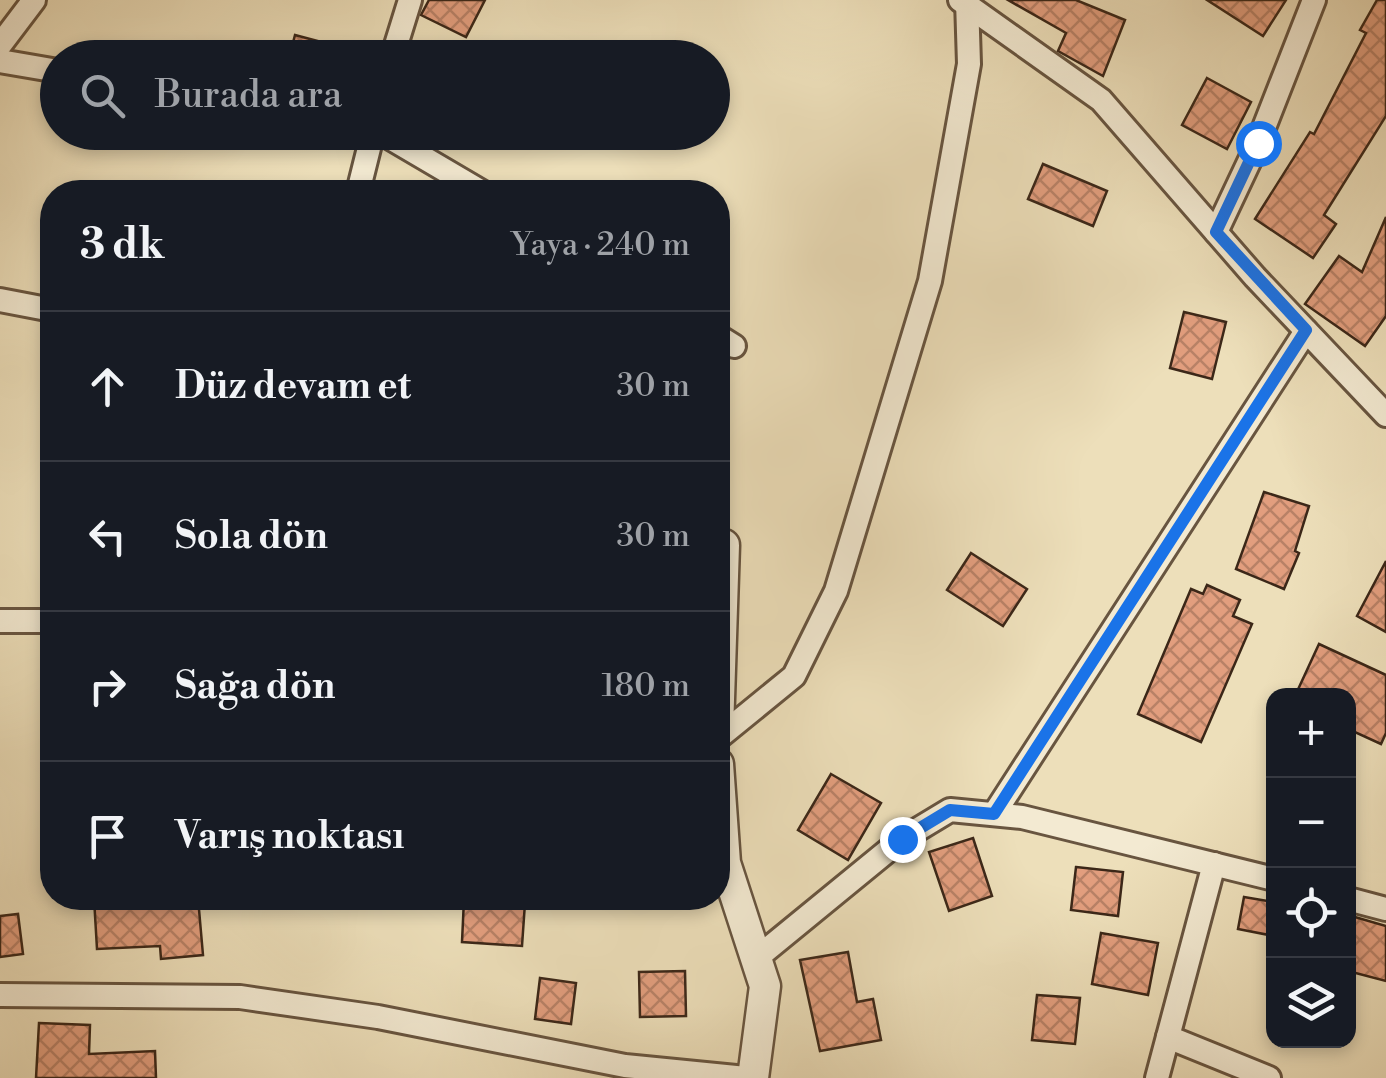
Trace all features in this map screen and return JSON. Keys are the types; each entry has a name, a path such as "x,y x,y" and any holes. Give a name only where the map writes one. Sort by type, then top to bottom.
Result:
{"street":[{"path":"0,45 34,0"},
{"path":"398,40 410,0"},
{"path":"1216,232 1258,143 1314,0"},
{"path":"965,2 1101,100 1216,232 1386,415"},
{"path":"730,728 794,676 836,591 930,281 969,64 965,2"},
{"path":"0,60 40,68"},
{"path":"362,180 371,150"},
{"path":"408,150 461,180"},
{"path":"0,300 40,308"},
{"path":"994,814 1306,330"},
{"path":"0,621 40,621"},
{"path":"758,957 902,839 950,810 994,814 1266,876"},
{"path":"1157,1078 1214,864"},
{"path":"0,995 240,997 378,1016 626,1066 749,1078 766,986 730,877"},
{"path":"1356,901 1386,909"},
{"path":"1168,1037 1269,1078"}],"building":[{"path":"429,0 485,0 466,37 421,15"},
{"path":"1008,0 1076,0 1125,20 1103,76 1058,51 1066,33"},
{"path":"1207,0 1286,0 1263,36"},
{"path":"1377,0 1386,0 1386,116 1324,215 1336,224 1313,258 1255,219 1310,132 1314,134 1366,33 1360,30"},
{"path":"1207,78 1251,102 1227,149 1182,125"},
{"path":"1043,164 1107,191 1093,226 1028,199"},
{"path":"1386,217 1386,316 1365,346 1305,304 1339,256 1362,272"},
{"path":"1184,312 1226,322 1212,379 1170,368"},
{"path":"1264,492 1309,506 1295,551 1299,553 1284,589 1236,569"},
{"path":"971,553 1027,589 1003,626 947,590"},
{"path":"1386,561 1386,632 1357,616"},
{"path":"1207,585 1240,600 1233,616 1252,624 1201,742 1138,714 1191,589 1203,594"},
{"path":"1319,644 1386,675 1386,733 1381,744 1356,733 1356,688 1299,688"},
{"path":"831,774 881,803 848,860 798,830"},
{"path":"973,838 992,896 949,911 929,852"},
{"path":"1076,867 1123,872 1118,916 1071,910"},
{"path":"1244,897 1266,901 1266,934 1238,929"},
{"path":"95,910 199,910 203,955 161,959 160,946 97,949"},
{"path":"463,910 525,910 522,946 462,942"},
{"path":"18,914 23,954 0,957 0,916"},
{"path":"1356,917 1386,926 1386,981 1356,973"},
{"path":"1101,933 1158,943 1148,995 1092,984"},
{"path":"848,952 857,1002 873,999 881,1040 820,1051 800,960"},
{"path":"685,971 686,1016 640,1017 639,972"},
{"path":"540,978 576,983 571,1024 535,1019"},
{"path":"1037,995 1080,998 1075,1044 1032,1040"},
{"path":"39,1023 90,1025 89,1054 155,1051 156,1078 36,1078"}],"route":[{"path":"902,839 950,810 994,814 1306,330 1216,232 1258,143"}]}
